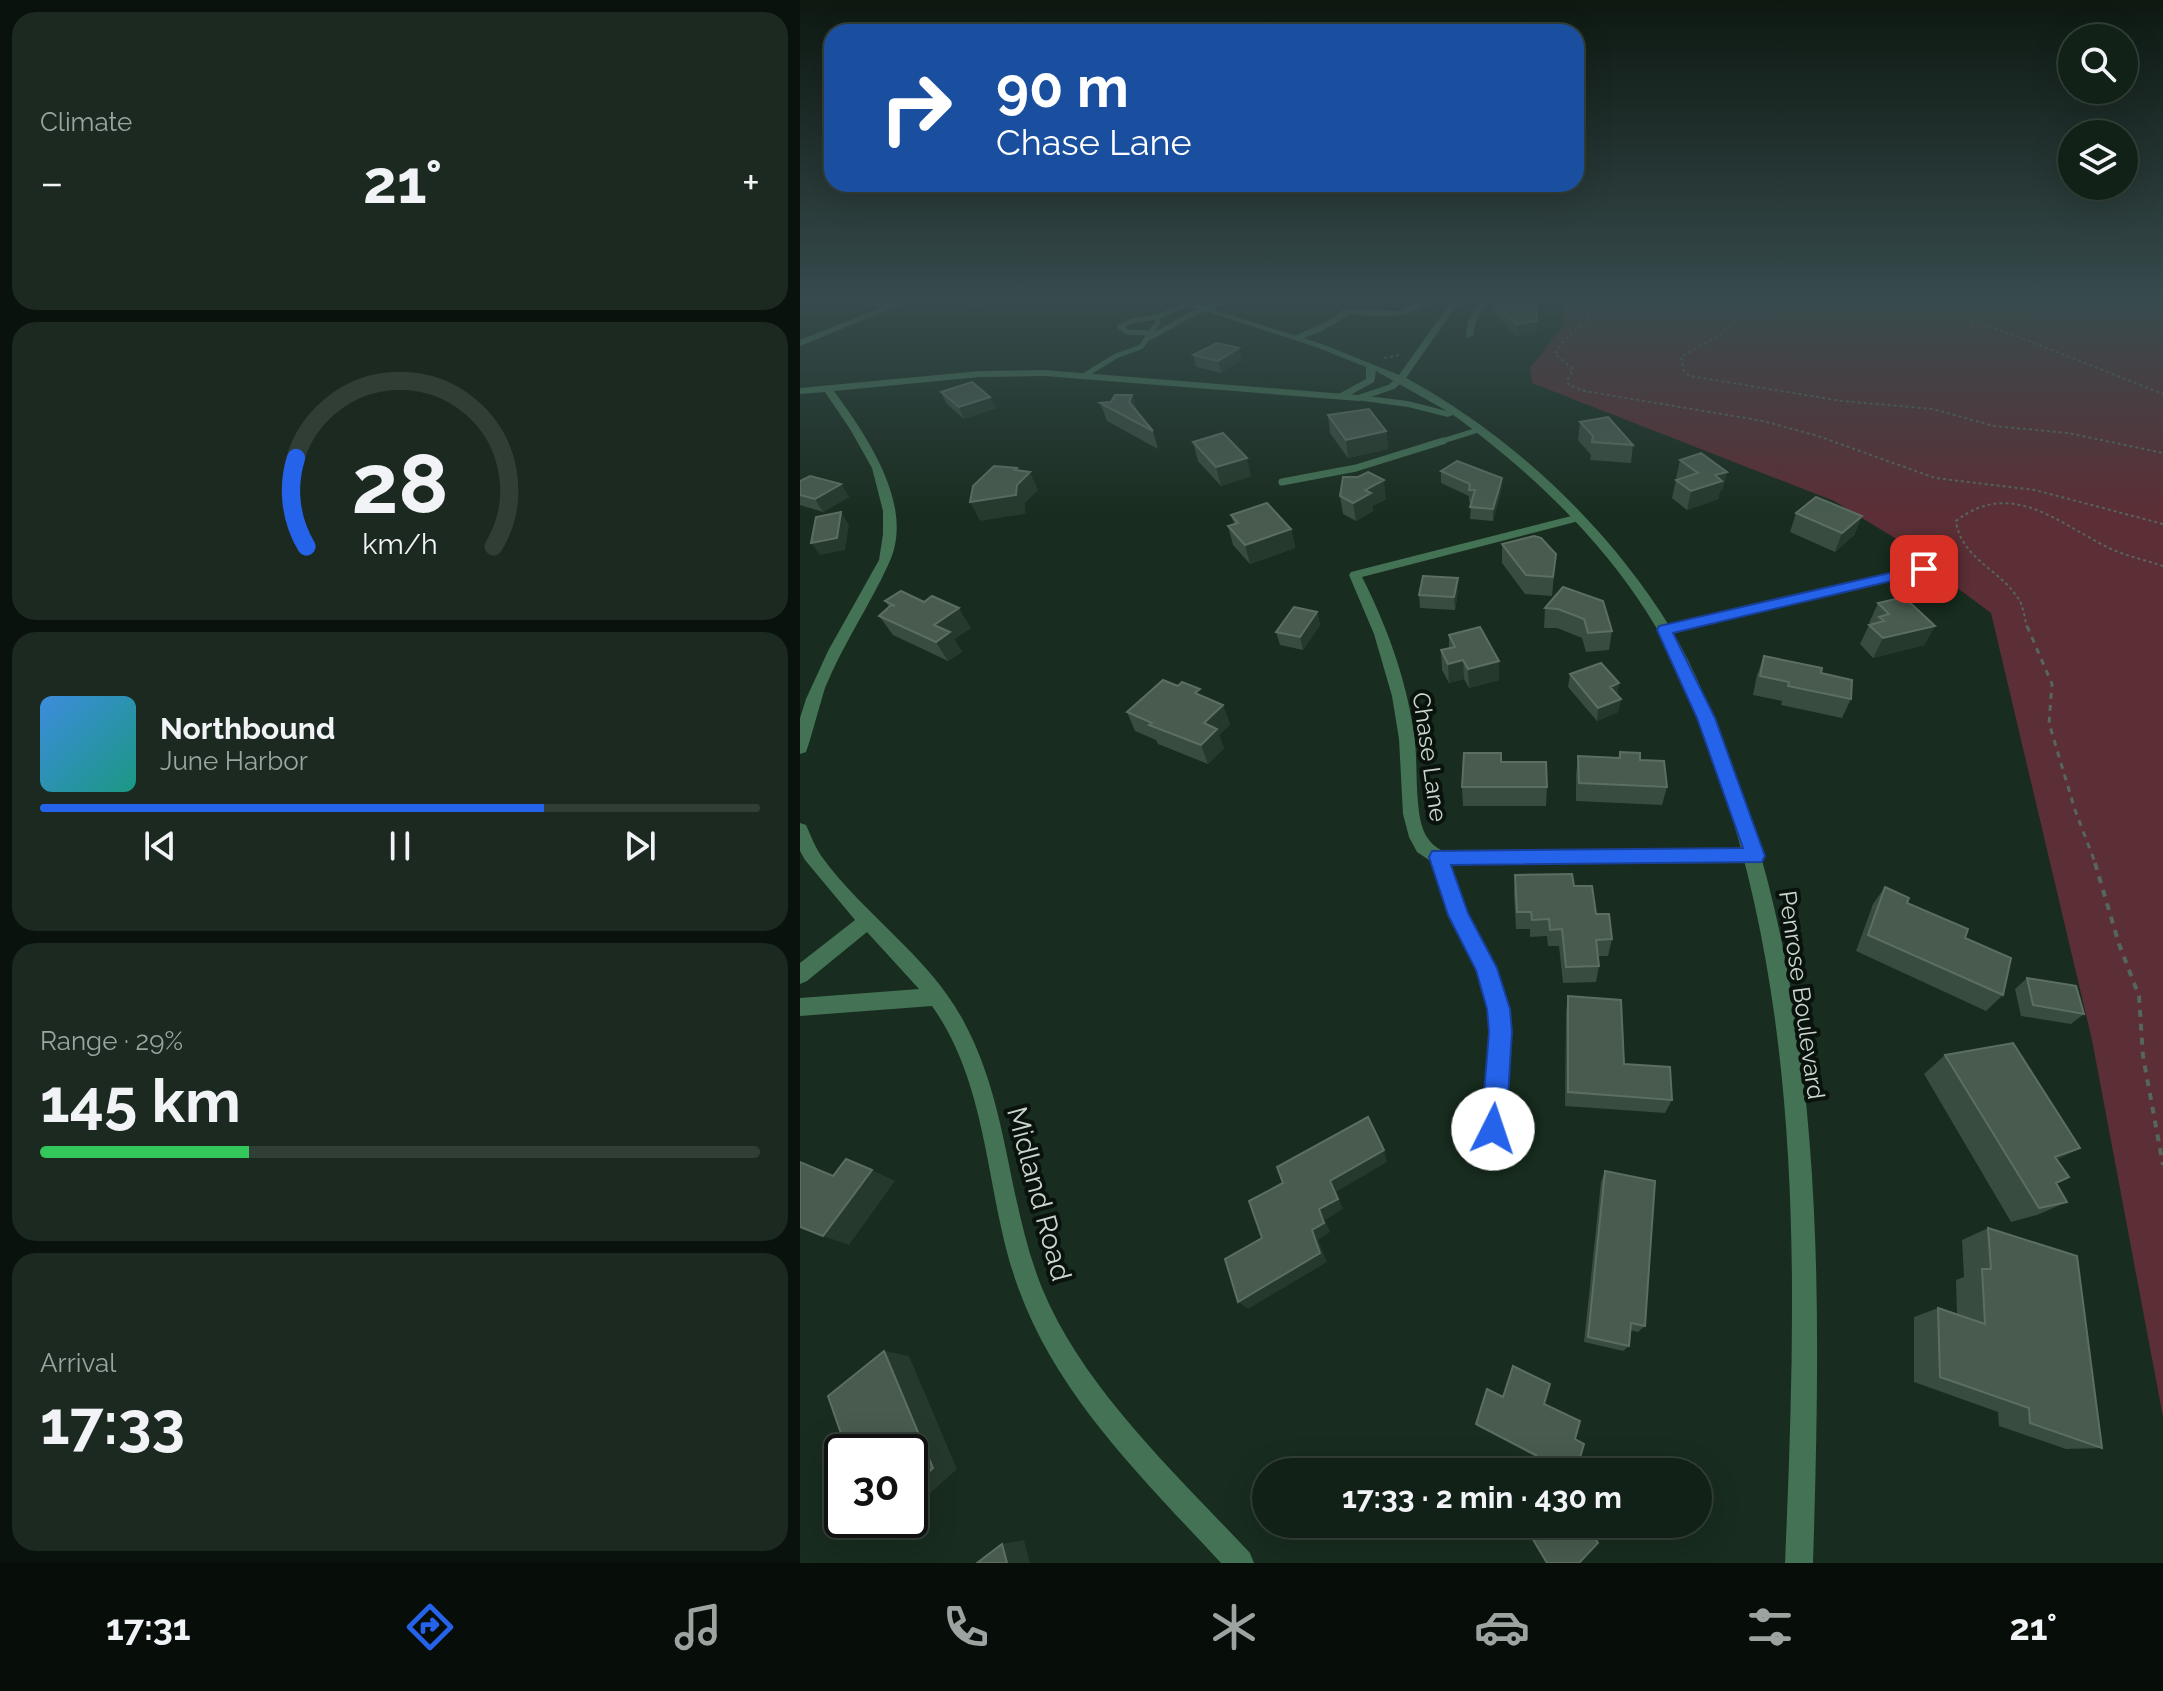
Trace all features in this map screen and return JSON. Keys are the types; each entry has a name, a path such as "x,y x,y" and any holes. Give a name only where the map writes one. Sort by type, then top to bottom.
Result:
{"street":[{"path":"1340,397 1371,380 1371,372"},
{"name":"Penrose Boulevard","path":"1388,372 1458,416 1517,459 1579,518 1624,570 1664,630 1706,718 1755,856 1775,946 1794,1085 1803,1232 1799,1563"},
{"path":"1359,398 1391,387 1406,372"},
{"path":"800,391 980,374 1085,375 1359,398 1408,404 1458,416"},
{"path":"800,748 804,727 832,659 885,560 890,543 890,514 877,464 828,389"},
{"name":"Chase Lane","path":"1579,518 1355,575 1379,627 1400,705 1410,763 1413,824 1417,839 1425,850 1439,857 1755,856"},
{"path":"1664,630 1924,569"},
{"name":"Midland Road","path":"801,841 866,922 890,943 936,997 957,1028 970,1061 1031,1291 1065,1355 1107,1413 1240,1563"},
{"path":"1439,857 1459,915 1486,968 1497,1000 1500,1032 1493,1129"},
{"path":"800,975 866,922"},
{"path":"800,1007 936,997"}],"lane":[{"path":"1085,375 1090,372"},
{"path":"1282,482 1356,468 1478,430"}],"path":[{"path":"1572,372 1567,381 1577,388 1763,421 1849,446 1935,478 2035,490 2163,524"},
{"path":"1684,372 1690,376 1842,401 1933,409 1994,426 2068,433 2163,453"},
{"path":"2107,372 2163,394"},
{"path":"2163,566 2114,551 2056,516 2029,507 1978,504 1968,508 1956,521 1958,536 1973,555 2018,598 2034,648 2052,684 2049,723 2075,810 2101,878 2119,944 2139,996 2147,1086 2163,1165"}],"shaded area":[{"path":"1531,372 2163,372 2163,1417 2092,1040 1991,613 1941,576 1907,556 1898,540 1834,501 1532,383"}],"building":[{"path":"972,382 990,397 959,407 941,392"},
{"path":"1115,395 1132,395 1129,402 1153,431 1100,403 1111,402"},
{"path":"1369,409 1386,431 1346,440 1328,415"},
{"path":"1608,417 1633,445 1592,442 1593,436 1580,422"},
{"path":"1223,433 1247,458 1216,467 1193,442"},
{"path":"1701,453 1727,472 1715,475 1722,481 1691,491 1676,480 1698,473 1680,460"},
{"path":"1457,461 1502,478 1493,509 1470,507 1475,490 1469,490 1470,484 1441,471"},
{"path":"994,466 1030,472 1017,485 1016,495 970,502 973,486"},
{"path":"1368,472 1384,480 1365,490 1371,493 1353,503 1340,496 1343,477 1358,477"},
{"path":"810,476 841,484 815,499 800,495 800,481"},
{"path":"1816,497 1862,516 1842,533 1796,513"},
{"path":"1267,503 1291,529 1245,545 1228,526 1238,523 1231,515"},
{"path":"841,512 837,538 811,543 816,517"},
{"path":"1534,536 1541,538 1556,554 1553,577 1526,575 1502,544"},
{"path":"1423,576 1458,578 1454,597 1419,595"},
{"path":"1563,587 1603,601 1612,631 1588,633 1584,619 1558,609 1545,608"},
{"path":"901,591 924,602 932,596 959,608 934,625 950,632 936,642 879,616 891,605 895,606 885,601"},
{"path":"1904,597 1935,626 1883,638 1869,625 1884,621 1879,617 1889,614 1878,603"},
{"path":"1294,607 1317,612 1300,637 1276,632"},
{"path":"1480,627 1499,661 1468,669 1463,660 1448,664 1441,650 1455,647 1449,635"},
{"path":"1764,656 1822,668 1821,673 1852,680 1851,699 1788,686 1789,682 1760,676"},
{"path":"1601,663 1619,683 1610,687 1621,699 1598,708 1570,674"},
{"path":"1163,680 1178,686 1182,682 1200,689 1195,693 1223,705 1204,723 1217,729 1201,745 1149,725 1152,723 1127,712"},
{"path":"1620,752 1640,753 1640,760 1664,761 1667,787 1579,783 1578,756 1620,758"},
{"path":"1464,753 1501,753 1501,762 1546,762 1547,787 1462,787"},
{"path":"1572,874 1574,886 1592,886 1596,914 1609,914 1612,939 1596,940 1599,966 1566,967 1562,929 1550,930 1549,919 1532,920 1531,912 1517,912 1515,875"},
{"path":"1885,887 1909,898 1907,903 1968,929 1965,938 2011,958 2003,995 1868,935"},
{"path":"2027,978 2076,986 2084,1014 2033,1005"},
{"path":"1568,996 1621,1000 1624,1064 1670,1067 1672,1100 1568,1092"},
{"path":"2013,1043 2080,1148 2055,1157 2069,1177 2056,1183 2067,1202 2039,1208 1945,1055"},
{"path":"1368,1117 1384,1150 1330,1181 1338,1199 1319,1209 1324,1223 1312,1230 1320,1253 1238,1302 1225,1259 1262,1238 1249,1201 1283,1183 1277,1167"},
{"path":"846,1159 872,1170 823,1236 800,1227 800,1162 833,1176"},
{"path":"1605,1171 1655,1181 1645,1326 1631,1323 1629,1346 1588,1337"},
{"path":"1988,1228 2077,1256 2102,1448 2030,1423 2029,1408 1940,1377 1938,1308 1985,1324 1982,1269 1991,1269"},
{"path":"884,1351 919,1434 841,1434 828,1396"},
{"path":"1513,1366 1550,1384 1544,1404 1580,1421 1575,1439 1584,1444 1580,1458 1533,1458 1536,1455 1476,1424 1487,1389 1503,1397"},
{"path":"928,1456 933,1468 928,1473"},
{"path":"1532,1538 1595,1538 1598,1543 1579,1563 1547,1563"},
{"path":"1002,1544 1007,1563 977,1563"}],"route":[{"path":"1493,1129 1500,1032 1495,990 1459,915 1439,857 1755,856 1706,718 1664,630 1924,569"}]}
